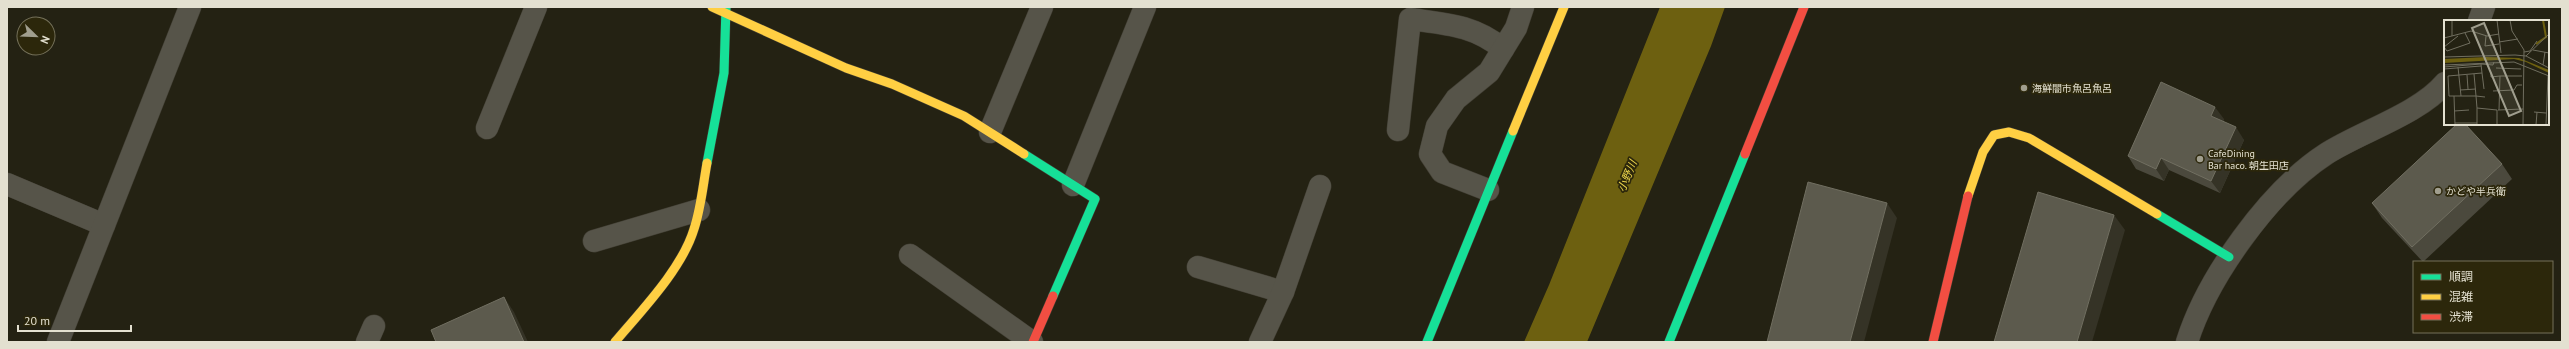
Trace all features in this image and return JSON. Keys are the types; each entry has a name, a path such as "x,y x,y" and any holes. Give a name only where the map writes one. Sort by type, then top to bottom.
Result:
{"street":[{"path":"58,342 190,7"},
{"path":"487,128 536,7"},
{"path":"712,7 725,10 846,68 892,84 964,116 1095,199 1032,342 910,255"},
{"path":"990,132 1042,7"},
{"path":"1073,185 1145,7"},
{"path":"1488,190 1442,172 1430,154 1437,126 1456,99 1489,72 1516,28 1523,7"},
{"path":"1427,342 1564,7"},
{"path":"1669,342 1804,7"},
{"path":"2479,20 2484,7"},
{"path":"614,342 666,281 686,249 699,210 724,73 725,10"},
{"path":"1398,130 1410,19 1469,28 1487,36 1503,49"},
{"path":"2187,342 2211,287 2229,257 2265,211 2295,178 2326,154 2416,105 2444,84"},
{"path":"1933,342 1972,177 1983,152 1994,135 2009,132 2029,138 2229,257"},
{"path":"7,184 104,225"},
{"path":"1260,342 1283,292 1320,186"},
{"path":"594,241 699,210"},
{"path":"1198,267 1283,292"}],"water":[{"name":"小野川","path":"1660,7 1725,7 1711,46 1587,342 1524,342 1549,285"}],"building":[{"path":"2161,82 2215,107 2211,116 2236,127 2211,181 2161,158 2156,169 2128,156"},
{"path":"2456,125 2466,125 2502,164 2412,247 2372,203"},
{"path":"1808,182 1887,203 1850,342 1767,342"},
{"path":"2038,192 2114,215 2077,342 1994,342"},
{"path":"504,297 524,342 436,342 431,330"}],"traffic: fast":[{"path":"707,163 724,73 726,7"},
{"path":"1427,342 1513,131"},
{"path":"1024,154 1095,199 1053,296"},
{"path":"1669,342 1745,154"},
{"path":"2157,214 2229,257"}],"traffic: slow":[{"path":"712,7 846,68 892,84 964,116 1024,154"},
{"path":"1513,131 1564,7"},
{"path":"1968,196 1983,152 1994,135 2009,132 2029,138 2157,214"},
{"path":"615,342 660,289 671,274 688,244 694,229 702,196 707,163"}],"traffic: jam":[{"path":"1745,154 1804,7"},
{"path":"1933,342 1968,196"},
{"path":"1033,342 1053,296"}],"place":[{"name":"海鮮闇市魚呂魚呂","path":"2024,88"},
{"name":"CafeDining Bar haco. 朝生田店","path":"2200,159"},
{"name":"かどや半兵衛","path":"2438,191"}]}
